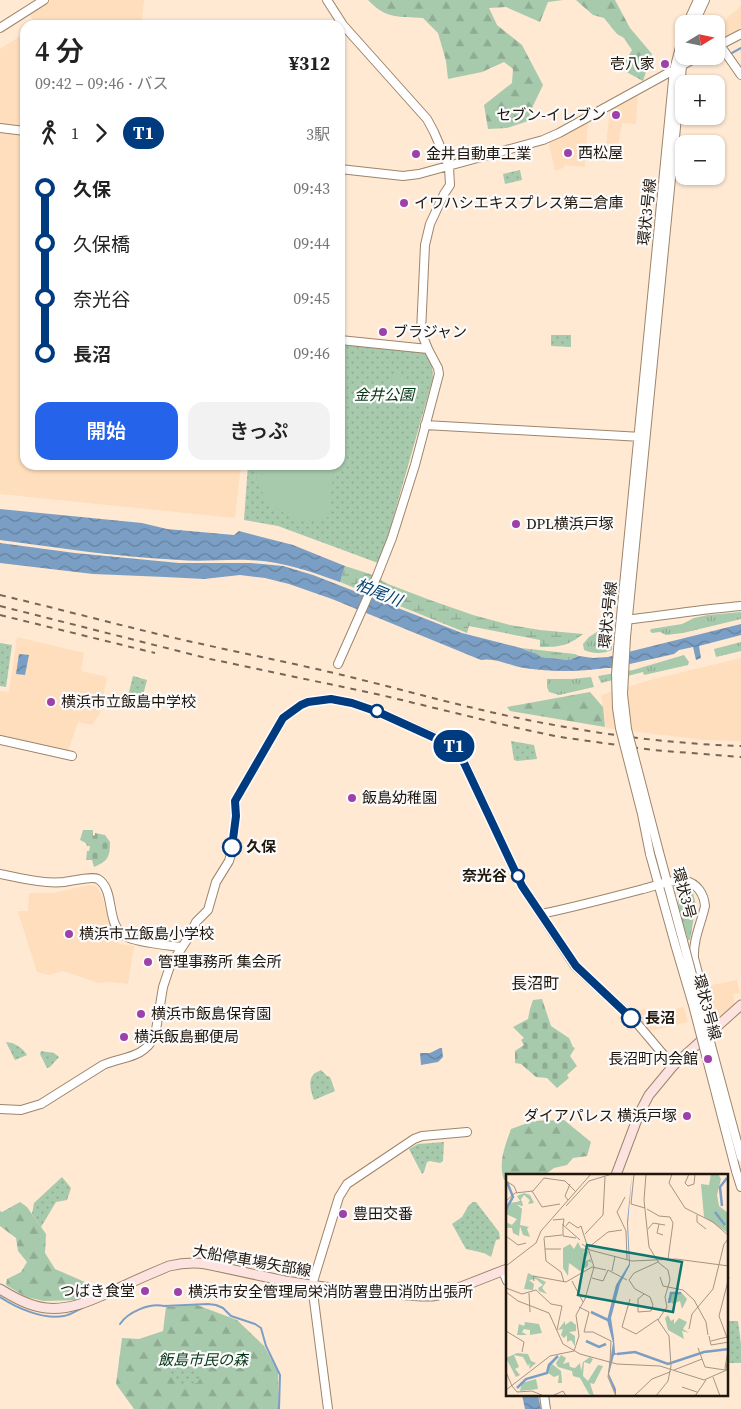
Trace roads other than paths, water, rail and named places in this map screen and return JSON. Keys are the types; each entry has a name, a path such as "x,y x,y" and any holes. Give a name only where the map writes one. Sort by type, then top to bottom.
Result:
{"main road":[{"path":"616,1174 638,1114 649,1094 673,1066 741,1005"},
{"name":"大船停車場矢部線","path":"0,1289 21,1301 33,1305 54,1308 66,1307 86,1302 169,1266 194,1262 285,1281 343,1290 432,1296 462,1287 505,1270"}],"street":[{"path":"0,28 44,0"},
{"path":"327,0 340,20"},
{"path":"691,15 698,0"},
{"path":"698,15 705,0"},
{"path":"338,664 395,530 415,465 439,374 421,332 425,245 430,224 450,185 449,166 427,119 345,27"},
{"path":"725,42 741,34"},
{"path":"725,55 741,75"},
{"name":"環状3号線","path":"643,437 675,65"},
{"path":"345,170 403,176 419,174 543,140 682,66"},
{"name":"環状3号線","path":"682,66 623,637 624,711 655,853 658,885 679,943 693,1005 741,1188"},
{"path":"0,128 20,130"},
{"path":"345,341 428,349"},
{"path":"425,425 643,437"},
{"path":"625,620 741,606"},
{"path":"0,1109 21,1110 41,1104 103,1065 137,1055 144,1051 152,1042 155,1036 163,987 170,966 196,922 208,910 216,882 229,861 236,816 235,801 283,718 301,705 322,700 343,700 378,712 457,748 522,886 579,970 635,1021 673,1066"},
{"path":"0,740 72,756"},
{"name":"環状3号","path":"655,853 667,883 679,943"},
{"path":"0,874 45,882 97,879 104,886 115,925 124,936 182,947"},
{"path":"541,914 667,883 690,882 698,888 703,896 705,906 696,936 694,951 697,972 713,1030"},
{"path":"679,943 741,1157"},
{"path":"328,1409 312,1285 339,1197 347,1184 414,1139 422,1136 467,1132"},
{"path":"544,1396 546,1409"}],"water":[{"path":"0,509 142,523 167,529 234,535 239,531 293,545 345,566 340,582 295,567 272,562 157,559 0,540"},
{"path":"0,543 75,553 179,563 251,563 283,566 313,575 462,633 521,648 541,657 569,660 579,656 593,658 608,657 741,624 741,635 699,646 701,658 696,660 693,647 679,650 674,654 612,668 565,671 534,669 492,660 481,660 332,599 265,578 240,575 204,579 93,574 0,563"},
{"path":"19,654 29,655 25,675 16,674"},
{"path":"442,1048 443,1057 438,1062 421,1065 420,1053 430,1053"},
{"path":"522,1396 538,1396 541,1409 525,1409"}],"waterway":[{"path":"730,54 741,48"},
{"path":"0,1297 22,1309 39,1315 56,1317 71,1314 82,1308"},
{"path":"120,1324 133,1312 146,1307 208,1304 216,1305 223,1308 231,1316 255,1324 261,1328 266,1346 280,1375 279,1409"}],"railway":[{"path":"0,595 166,636 334,673 531,721 650,739 695,744 741,746"},
{"path":"0,606 210,659 381,695 560,737 653,750 741,757"},
{"path":"0,615 155,653"}],"place":[{"name":"壱八家","path":"665,64"},
{"name":"セブン-イレブン","path":"616,115"},
{"name":"西松屋","path":"568,153"},
{"name":"金井自動車工業","path":"416,154"},
{"name":"イワハシエキスプレス第二倉庫","path":"404,203"},
{"name":"ブラジャン","path":"383,332"},
{"name":"DPL横浜戸塚","path":"516,524"},
{"name":"横浜市立飯島中学校","path":"51,702"},
{"name":"飯島幼稚園","path":"352,798"},
{"name":"久保","path":"232,847"},
{"name":"奈光谷","path":"518,876"},
{"name":"横浜市立飯島小学校","path":"69,934"},
{"name":"管理事務所 集会所","path":"148,962"},
{"name":"横浜市飯島保育園","path":"141,1014"},
{"name":"長沼","path":"631,1018"},
{"name":"横浜飯島郵便局","path":"124,1037"},
{"name":"長沼町内会館","path":"708,1059"},
{"name":"ダイアパレス 横浜戸塚","path":"687,1116"},
{"name":"豊田交番","path":"343,1214"},
{"name":"つばき食堂","path":"145,1291"},
{"name":"横浜市安全管理局栄消防署豊田消防出張所","path":"178,1292"}],"district":[{"name":"長沼町","path":"535,983"}],"park label":[{"name":"金井公園","path":"384,395"},
{"name":"飯島市民の森","path":"203,1360"}],"water label":[{"name":"柏尾川","path":"379,592"}]}
